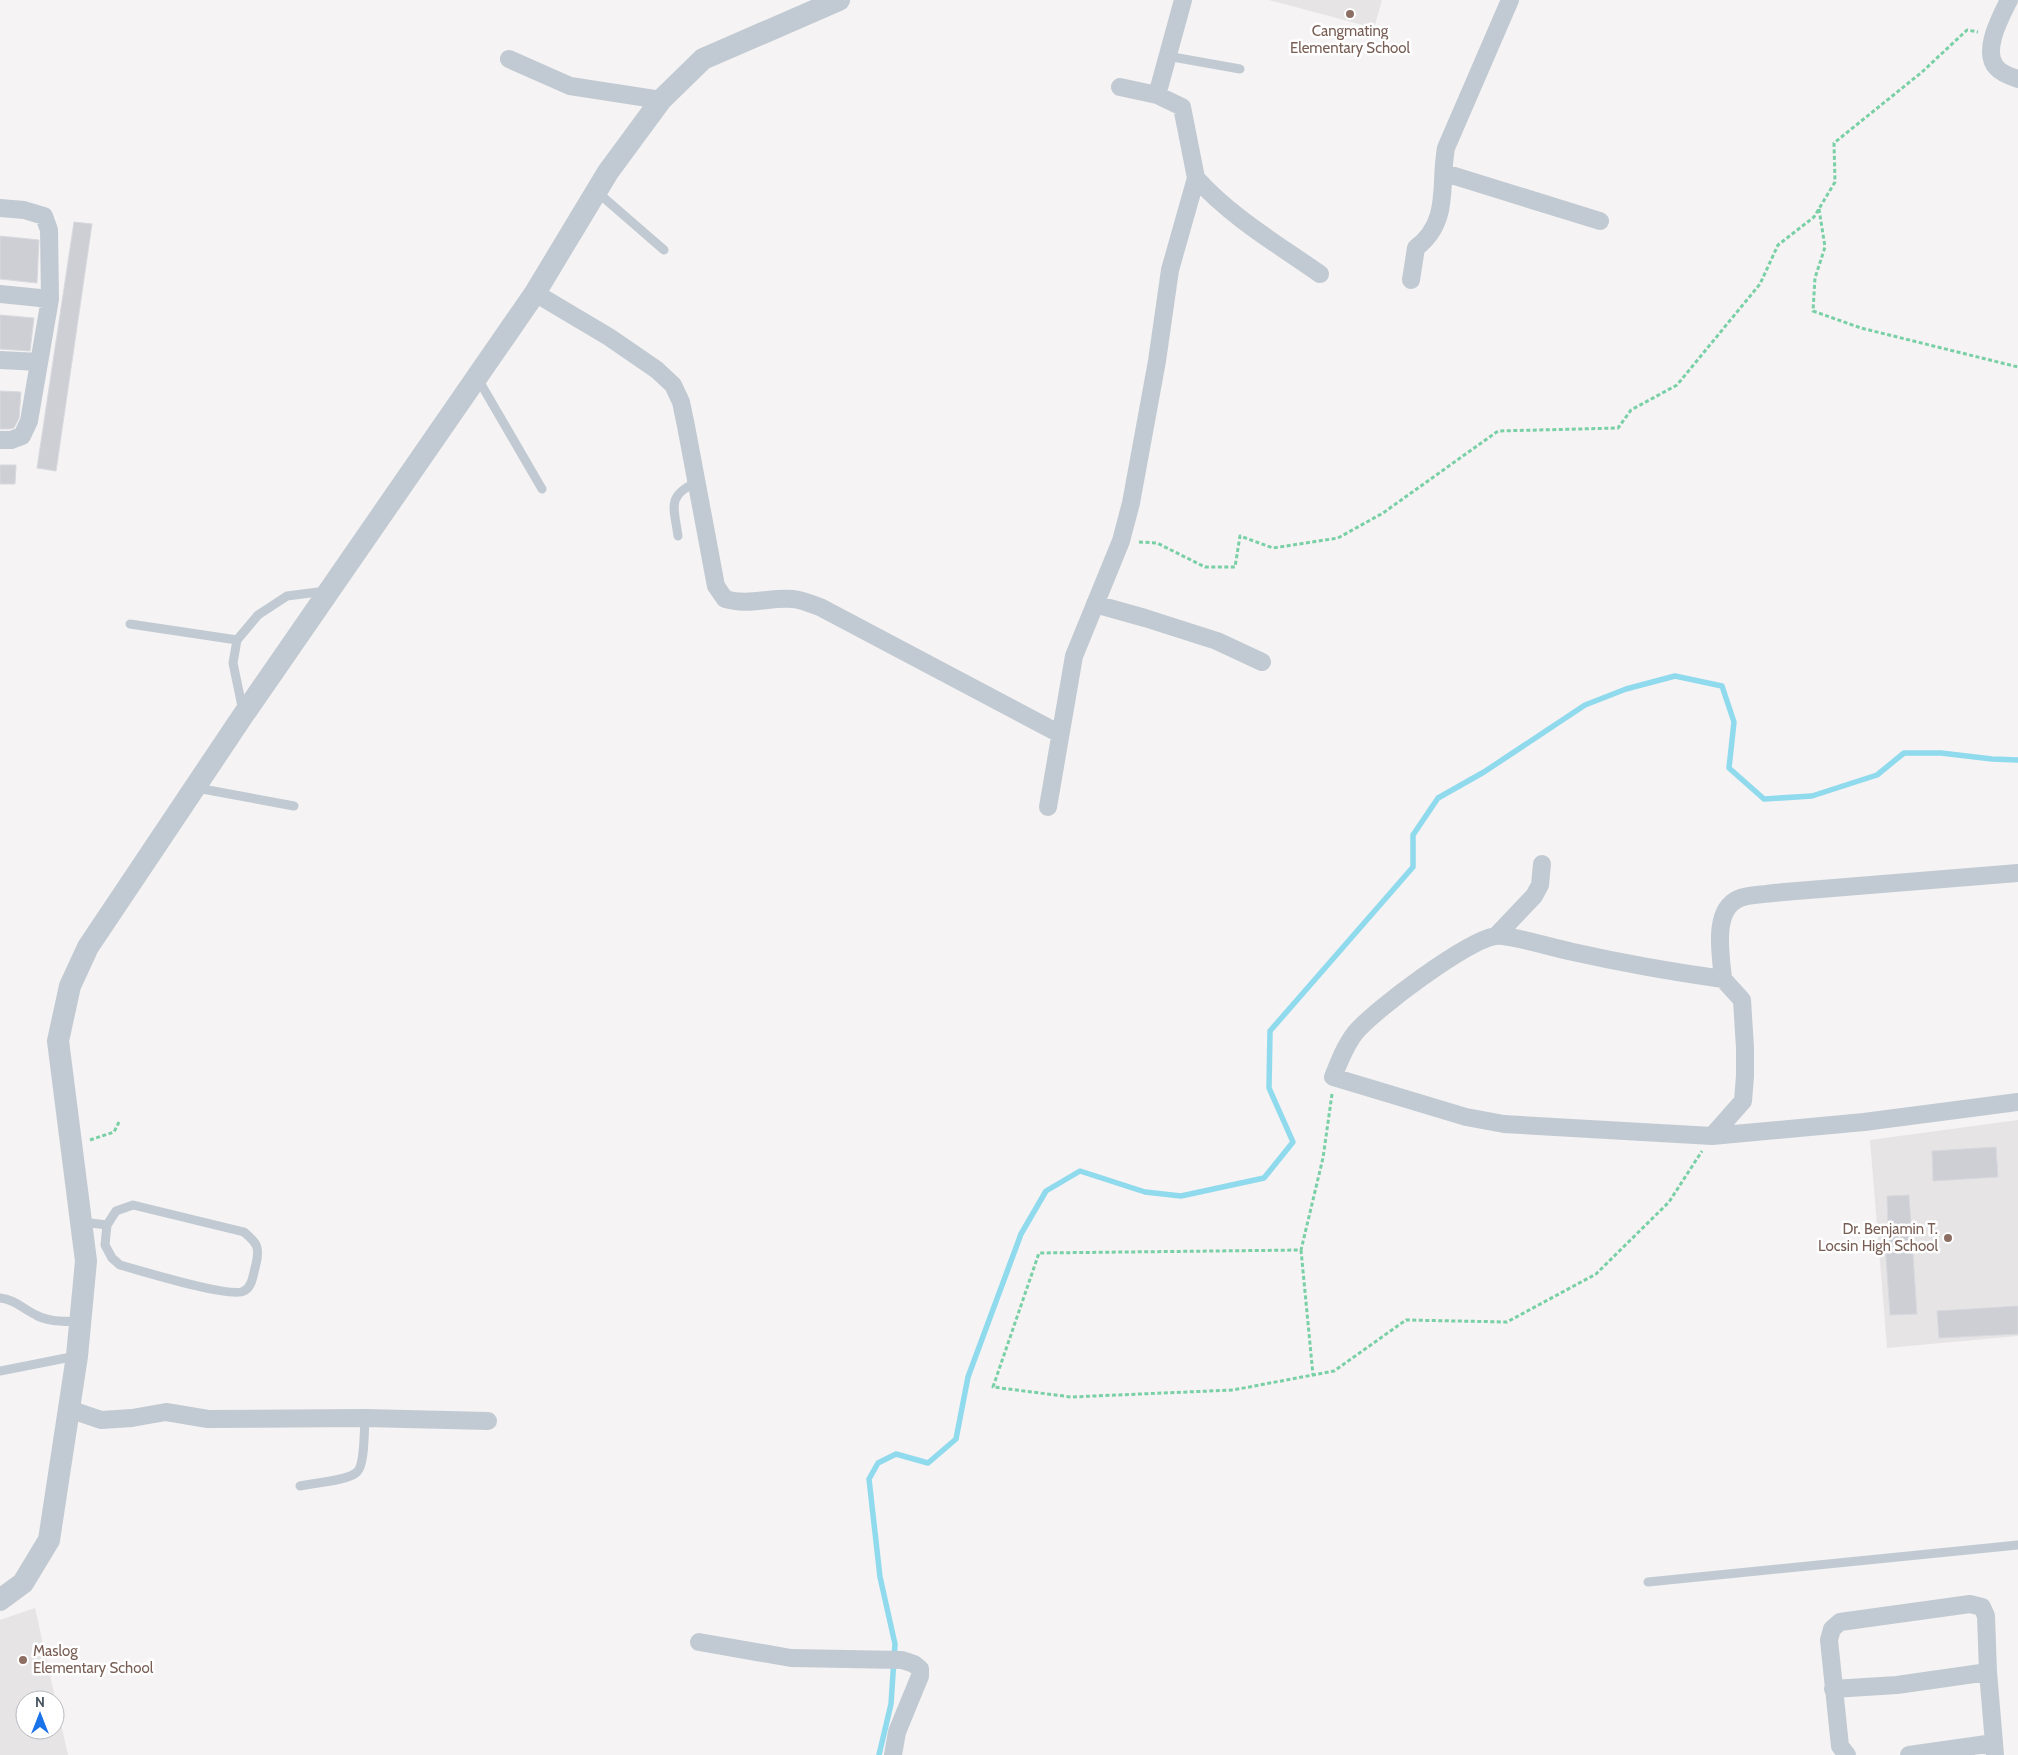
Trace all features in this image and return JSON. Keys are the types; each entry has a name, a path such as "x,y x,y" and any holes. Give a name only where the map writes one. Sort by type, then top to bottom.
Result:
{"street":[{"path":"0,1600 23,1583 49,1540 77,1356 86,1261 58,1041 70,986 88,947 244,714 535,293 596,190 662,100 703,59 839,0"},
{"path":"1157,95 1183,0"},
{"path":"1411,280 1416,248 1427,239 1440,212 1446,148 1510,0"},
{"path":"2009,0 1993,34 1992,57 1996,68 2018,79"},
{"path":"509,59 570,86 662,100"},
{"path":"1048,807 1074,656 1121,541 1131,504 1157,361 1170,270 1196,178 1182,108 1157,95 1120,87"},
{"path":"1445,173 1600,221"},
{"path":"1196,178 1210,194 1233,214 1320,274"},
{"path":"0,208 24,210 44,216 49,230 50,299 29,421 22,436 11,440 0,440"},
{"path":"535,293 609,338 657,370 673,384 681,402 716,586 725,599 737,602 792,599 805,601 820,607 1060,734"},
{"path":"0,294 50,299"},
{"path":"0,360 39,362"},
{"path":"1095,604 1217,641 1262,662"},
{"path":"1542,864 1540,885 1534,896 1496,936 1481,941 1453,956 1370,1018 1354,1034 1341,1056 1333,1077 1466,1117 1504,1124 1712,1136 1864,1122 2018,1102"},
{"path":"1712,1136 1743,1101 1745,1076 1746,1048 1742,1000 1723,978 1720,928 1726,909 1738,899 1773,893 2018,874"},
{"path":"1496,936 1573,953 1723,978"},
{"path":"69,1409 101,1420 132,1418 166,1412 208,1419 365,1418 488,1421"},
{"path":"1848,1755 1840,1746 1829,1640 1832,1629 1840,1622 1970,1604 1982,1607 1986,1616 1988,1672 1995,1749 1909,1755"},
{"path":"699,1642 791,1658 902,1660 914,1664 920,1669 920,1676 897,1732 893,1755"},
{"path":"1833,1689 1897,1686 1988,1672"}],"lane":[{"path":"1168,56 1240,69"},
{"path":"596,190 664,250"},
{"path":"477,377 542,489"},
{"path":"678,536 674,502 678,493 697,482"},
{"path":"244,714 233,663 237,640 258,615 287,596 329,590"},
{"path":"130,624 237,640"},
{"path":"194,788 294,806"},
{"path":"133,1205 244,1232 256,1241 258,1254 250,1286 242,1293 221,1292 120,1265 112,1258 105,1245 107,1224 116,1211 133,1205"},
{"path":"82,1222 107,1224"},
{"path":"0,1298 15,1302 37,1316 54,1320 80,1322"},
{"path":"0,1371 77,1356"},
{"path":"300,1486 349,1477 358,1472 362,1463 365,1418"},
{"path":"1648,1582 2018,1545"}],"path":[{"path":"1121,541 1157,543 1205,566 1235,567 1240,536 1273,548 1338,538 1383,513 1498,431 1618,428 1631,410 1676,386 1760,284 1778,245 1814,217 1835,182 1834,143 1922,72 1967,30 1993,34"},
{"path":"1819,209 1825,247 1815,278 1813,312 1862,328 2018,367"},
{"path":"1313,1374 1301,1250 1323,1158 1331,1107 1333,1077"},
{"path":"72,1144 101,1138 114,1132 120,1120"},
{"path":"1301,1250 1039,1253 993,1387 1071,1398 1233,1390 1334,1371 1406,1320 1506,1322 1596,1274 1669,1202 1712,1136"}],"shaded area":[{"name":"Cangmating Elementary School","path":"1269,0 1382,0 1374,28"},
{"name":"Dr. Benjamin T. Locsin High School","path":"2018,1120 2018,1336 1887,1348 1870,1140"},
{"name":"Maslog Elementary School","path":"35,1608 53,1690 15,1690 15,1740 65,1740 68,1755 0,1755 0,1620"}],"building":[{"path":"74,222 92,224 56,471 37,468"},
{"path":"0,236 39,240 37,283 0,279"},
{"path":"0,315 34,318 30,351 0,349"},
{"path":"0,391 21,392 19,418 14,428 0,429"},
{"path":"0,465 16,465 15,484 0,484"},
{"path":"1996,1147 1998,1177 1933,1181 1932,1151"},
{"path":"1909,1195 1917,1314 1890,1315 1884,1228 1888,1227 1887,1196"},
{"path":"2018,1306 2018,1334 1939,1338 1937,1311"}],"waterway":[{"path":"879,1755 891,1704 895,1644 880,1577 869,1479 878,1463 896,1454 928,1463 956,1439 968,1377 1021,1234 1046,1191 1080,1171 1145,1192 1181,1196 1264,1178 1293,1142 1269,1088 1270,1031 1413,867 1413,835 1438,798 1484,772 1585,705 1626,689 1675,676 1722,686 1734,722 1729,768 1764,799 1812,796 1877,775 1904,753 1941,753 2018,760"}],"place":[{"name":"Cangmating Elementary School","path":"1350,14"},
{"name":"Dr. Benjamin T. Locsin High School","path":"1948,1238"},
{"name":"Maslog Elementary School","path":"23,1660"}]}
